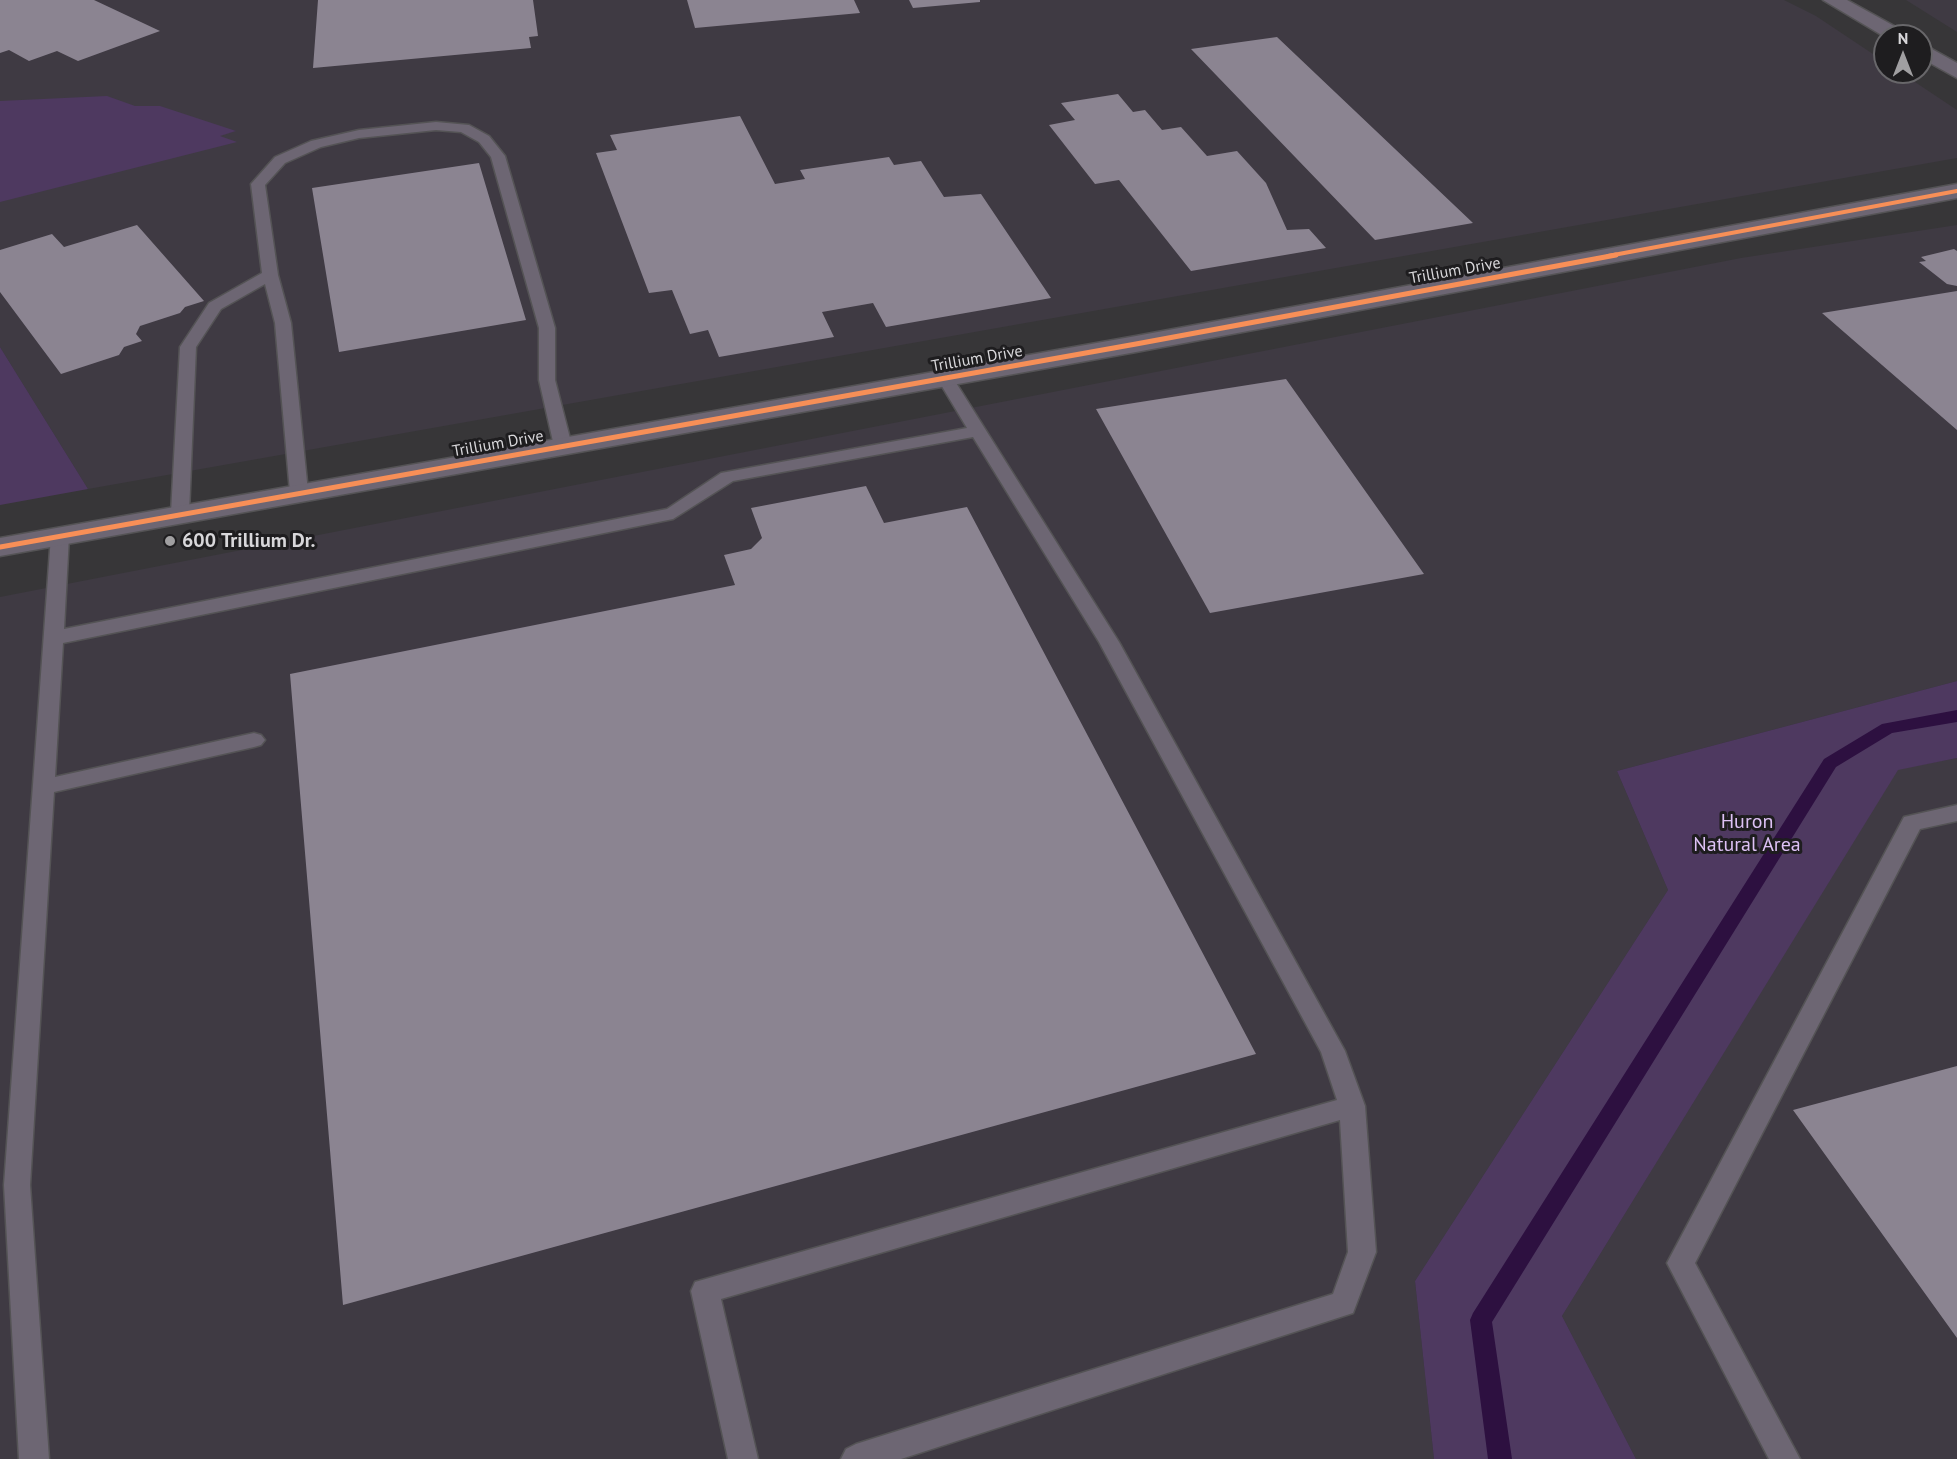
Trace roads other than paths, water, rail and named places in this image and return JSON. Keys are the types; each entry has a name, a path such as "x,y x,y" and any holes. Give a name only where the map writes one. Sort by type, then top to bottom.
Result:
{"street":[{"path":"1833,0 1876,24"},
{"path":"1933,57 1957,72"},
{"name":"Trillium Drive","path":"0,547 945,378 1957,191"}],"lane":[{"path":"299,492 283,323 270,275 258,184 280,160 316,144 359,134 436,126 464,128 484,139 498,156 547,328 547,380 563,446"},
{"path":"180,513 188,347 215,306 270,275"},
{"path":"856,1459 1343,1304 1362,1252 1352,1106 1333,1051 1109,642 945,378"},
{"path":"53,638 673,513 727,477 978,431"},
{"path":"34,1459 16,1185 60,536"},
{"path":"44,787 254,740"},
{"path":"1785,1459 1682,1263 1912,823 1957,813"},
{"path":"743,1459 705,1291 1352,1106"}],"waterway":[{"path":"1500,1459 1481,1320 1830,763 1888,728 1957,716"}],"place":[{"name":"600 Trillium Dr.","path":"170,541"}],"park label":[{"name":"Huron Natural Area","path":"1747,834"}]}
